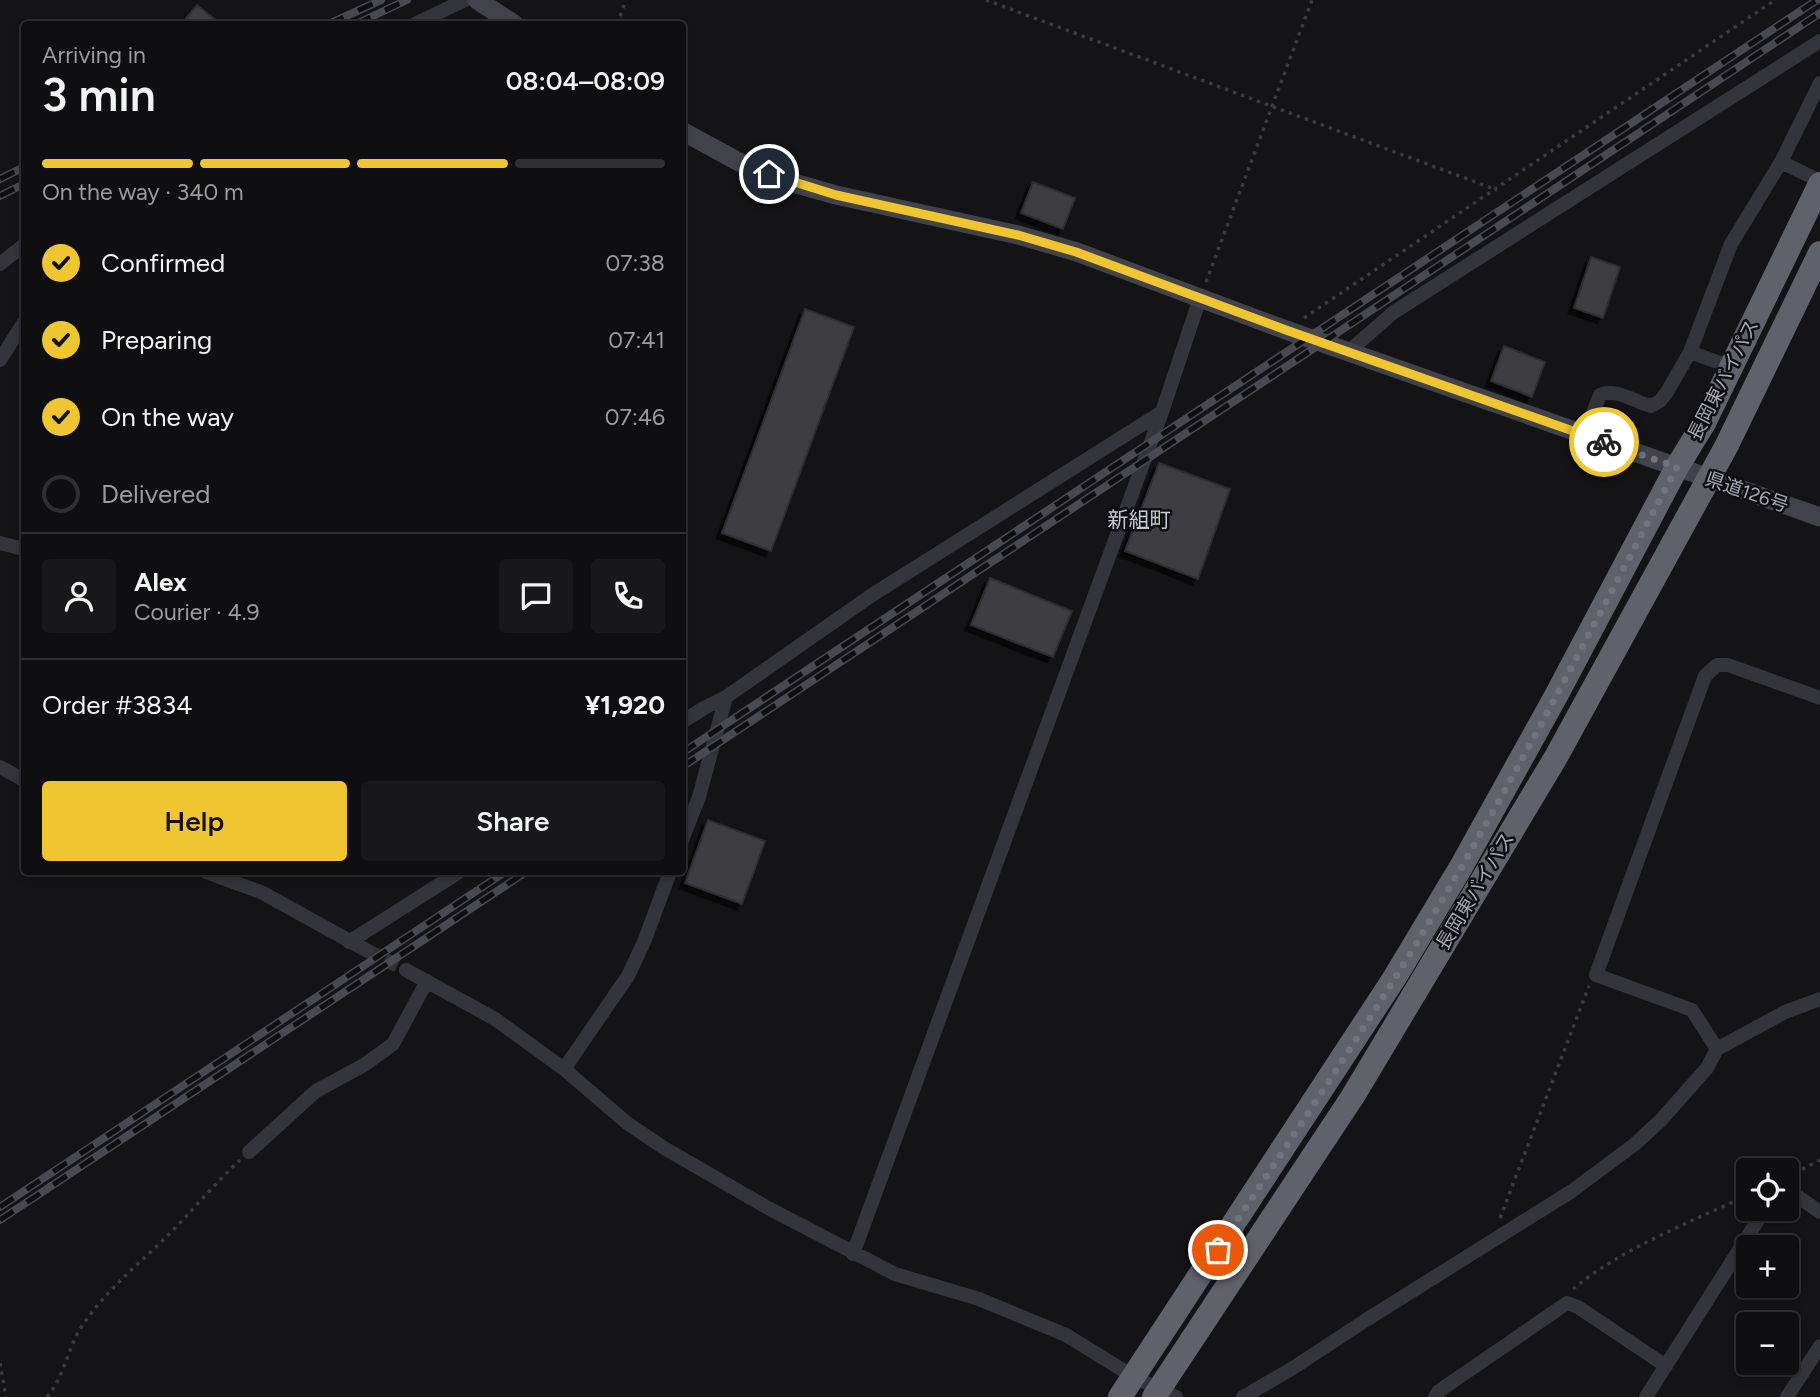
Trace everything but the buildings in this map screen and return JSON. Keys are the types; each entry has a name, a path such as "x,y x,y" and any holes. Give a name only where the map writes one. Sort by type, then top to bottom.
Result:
{"highway":[{"name":"長岡東バイパス","path":"1127,1387 1395,977 1461,867 1551,705 1677,467 1704,423 1820,183"},
{"name":"長岡東バイパス","path":"1163,1394 1360,1084 1556,757 1727,444 1820,253"}],"main road":[{"path":"477,0 509,21"},
{"name":"県道126号","path":"686,133 740,162 797,184 1018,235 1076,252 1348,352 1819,514"}],"street":[{"path":"421,21 465,0"},
{"path":"1348,352 1394,312 1820,41"},
{"path":"1584,435 1600,395 1615,393 1651,406 1660,401 1667,392 1690,352 1731,244 1782,162 1820,83"},
{"path":"1782,162 1820,183"},
{"path":"0,264 21,247"},
{"path":"853,1254 1162,412 1200,298"},
{"path":"0,360 21,327"},
{"path":"1690,352 1731,367"},
{"path":"686,719 726,698 872,595 1162,412"},
{"path":"0,543 21,548"},
{"path":"1717,1049 1692,1010 1596,975 1705,676 1717,665 1728,665 1820,698"},
{"path":"686,830 699,797 726,698"},
{"path":"0,767 21,778"},
{"path":"214,875 261,892 366,950"},
{"path":"349,942 454,875"},
{"path":"564,1069 628,976 669,875"},
{"path":"406,970 495,1019 564,1069 627,1124 664,1148 853,1254 895,1274 979,1299 1066,1335 1127,1387 1163,1394"},
{"path":"249,1152 316,1091 364,1065 393,1044 427,981"},
{"path":"1243,1397 1572,1191 1635,1144 1681,1099 1707,1068 1717,1049 1785,1012 1820,999"},
{"path":"1799,1197 1820,1212"},
{"path":"1646,1397 1757,1221"},
{"path":"1435,1397 1439,1391 1467,1371 1567,1303 1578,1307 1666,1366"},
{"path":"1787,1397 1820,1346"}],"path":[{"path":"618,21 626,0"},
{"path":"986,0 1497,190"},
{"path":"1200,298 1312,0"},
{"path":"1286,330 1775,0"},
{"path":"1490,1242 1590,984 1596,975"},
{"path":"47,1397 56,1386 79,1331 112,1287 162,1241 215,1183 249,1152"},
{"path":"1799,1171 1820,1160"},
{"path":"1567,1303 1569,1293 1602,1268 1736,1201"},
{"path":"0,1363 6,1397"}],"tunnel":[{"path":"366,950 406,970"}],"railway":[{"path":"336,21 381,0"},
{"path":"362,21 407,0"},
{"path":"686,750 1817,0"},
{"path":"686,764 1820,13"},
{"path":"0,179 21,168"},
{"path":"0,196 21,186"},
{"path":"0,1207 500,875"},
{"path":"0,1220 521,875"}],"way so far":[{"path":"1218,1250 1395,977 1461,867 1557,694 1677,467 1604,442"}],"district":[{"name":"新組町","path":"1139,519"}],"route":[{"path":"769,174 836,195 1018,235 1076,252 1286,330 1604,442"}]}
